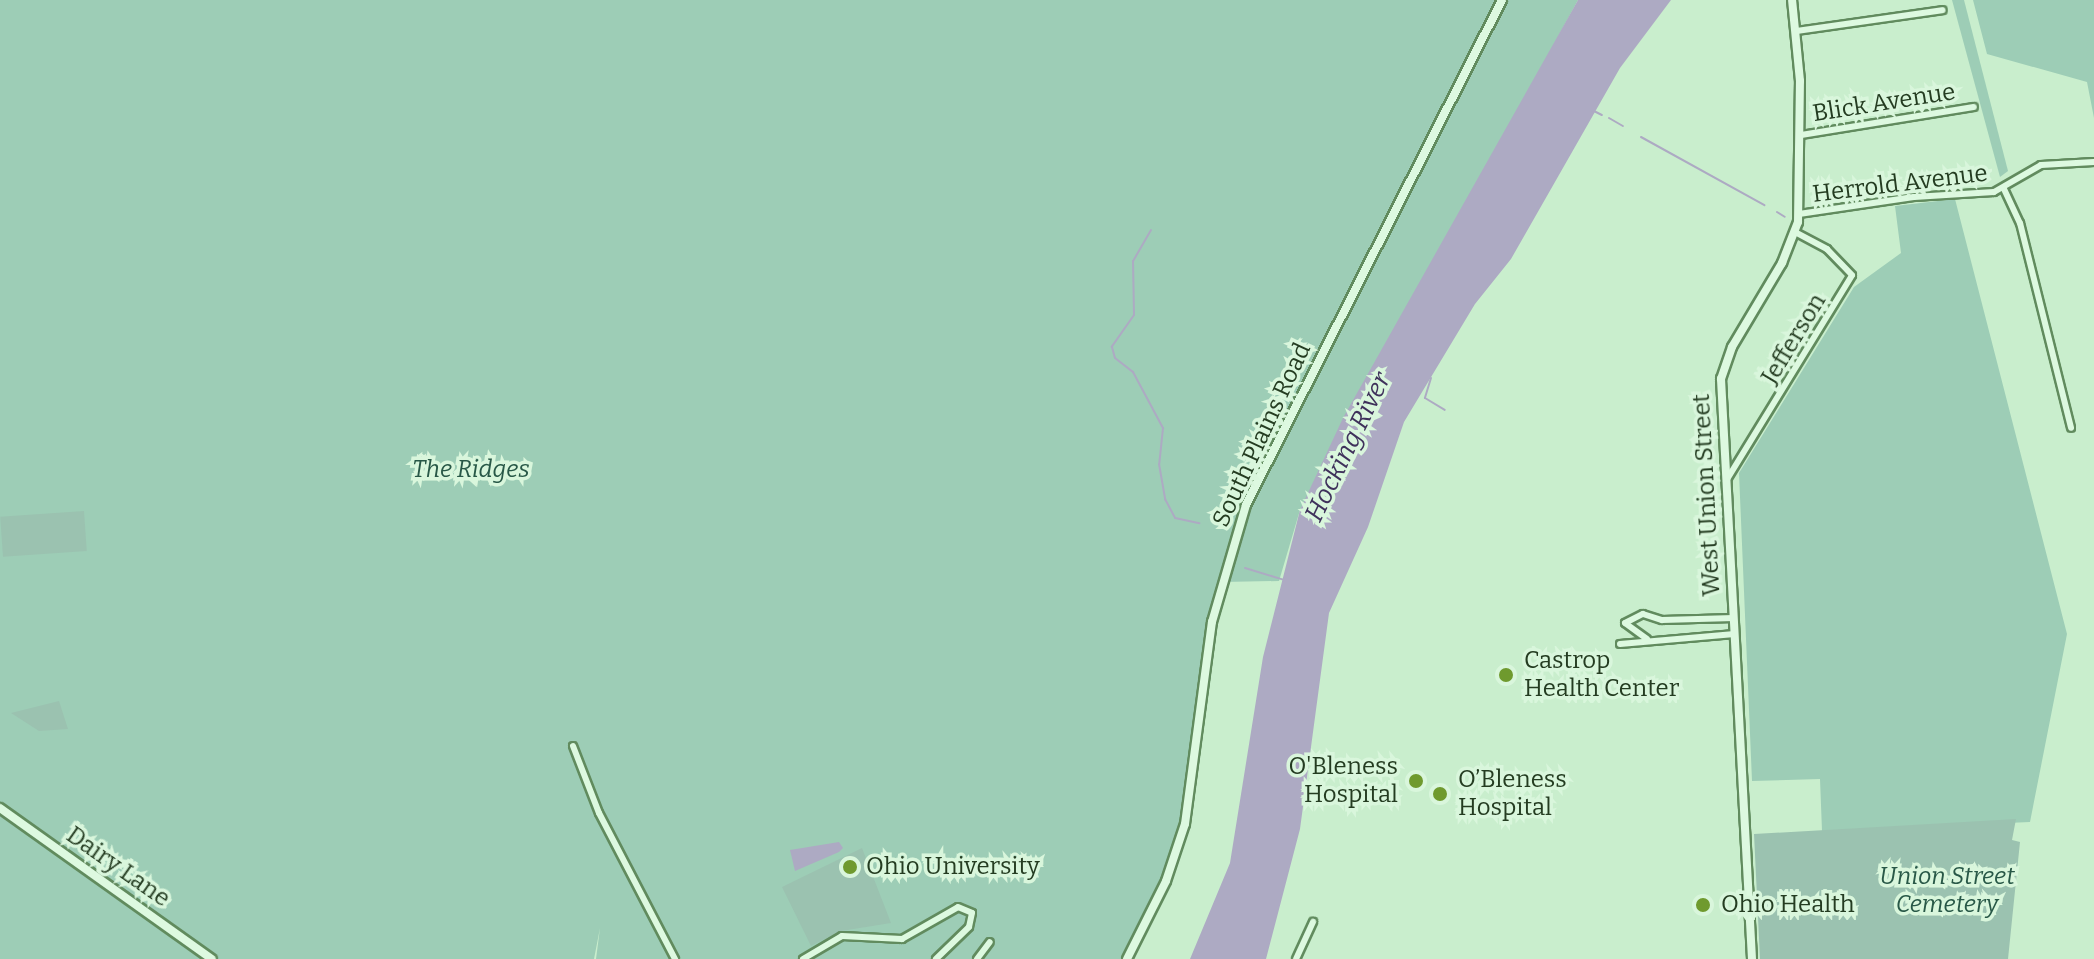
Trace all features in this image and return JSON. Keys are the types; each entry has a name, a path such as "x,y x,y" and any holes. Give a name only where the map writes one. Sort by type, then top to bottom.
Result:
{"main road":[{"name":"South Plains Road","path":"1127,959 1166,881 1185,824 1212,622 1246,505 1502,0"},
{"name":"West Union Street","path":"1752,959 1726,481 1723,368 1795,232 1799,214 1801,135 1792,0"},
{"name":"Dairy Lane","path":"0,808 212,959"}],"street":[{"path":"1796,31 1943,10"},
{"name":"Blick Avenue","path":"1801,135 1974,107"},
{"name":"Herrold Avenue","path":"1799,214 2004,189 2041,165 2094,162"},
{"path":"2004,189 2020,223 2071,428"},
{"name":"Jefferson","path":"1726,481 1852,275 1827,249 1795,232"},
{"path":"1647,639 1625,623 1643,614 1685,620 1734,618"},
{"path":"1685,620 1685,636"},
{"path":"1620,644 1647,639 1735,634"},
{"path":"573,746 592,798 675,959"},
{"path":"803,959 842,936 905,939 958,907 972,913 969,927 936,959"},
{"path":"1296,959 1313,922"},
{"path":"977,959 990,942"}],"green space":[{"name":"The Ridges","path":"0,0 1578,0 1300,510 1279,581 1222,582 1212,622 1196,773 1166,881 1127,959 675,959 659,920 671,959 596,959 600,928 594,959 0,959"},
{"path":"1952,0 1964,0 2008,171 2000,177"},
{"path":"1973,0 2094,0 2094,118 2087,82 1987,54"},
{"path":"1955,199 2067,634 2030,822 1822,831 1820,779 1752,781 1739,473 1854,287 1901,253 1895,206"},
{"path":"84,511 87,551 3,557 0,517"},
{"path":"59,701 68,729 39,731 11,713"},
{"name":"Union Street Cemetery","path":"2016,819 2012,840 2020,842 2008,959 1760,959 1754,834"},
{"path":"862,848 891,923 841,931 811,946 782,887"}],"water":[{"name":"Hocking River","path":"1578,0 1671,0 1620,68 1511,259 1475,304 1404,422 1368,527 1329,613 1300,829 1266,959 1190,959 1230,863 1263,657 1300,510 1343,418"},
{"path":"839,842 843,848 839,852 795,871 790,850"}],"waterway":[{"path":"1592,110 1602,115"},
{"path":"1609,118 1623,126"},
{"path":"1641,137 1764,205"},
{"path":"1777,212 1785,217"},
{"path":"1151,230 1133,261 1134,315 1112,347 1115,358 1133,372 1163,428 1159,464 1165,499 1175,518 1199,523"},
{"path":"1431,378 1425,398 1445,410"},
{"path":"1245,568 1282,579"}],"place":[{"name":"Castrop Health Center","path":"1506,675"},
{"name":"O'Bleness Hospital","path":"1416,781"},
{"name":"O’Bleness Hospital","path":"1440,794"},
{"name":"Ohio University","path":"850,867"},
{"name":"Ohio Health","path":"1703,905"}]}
